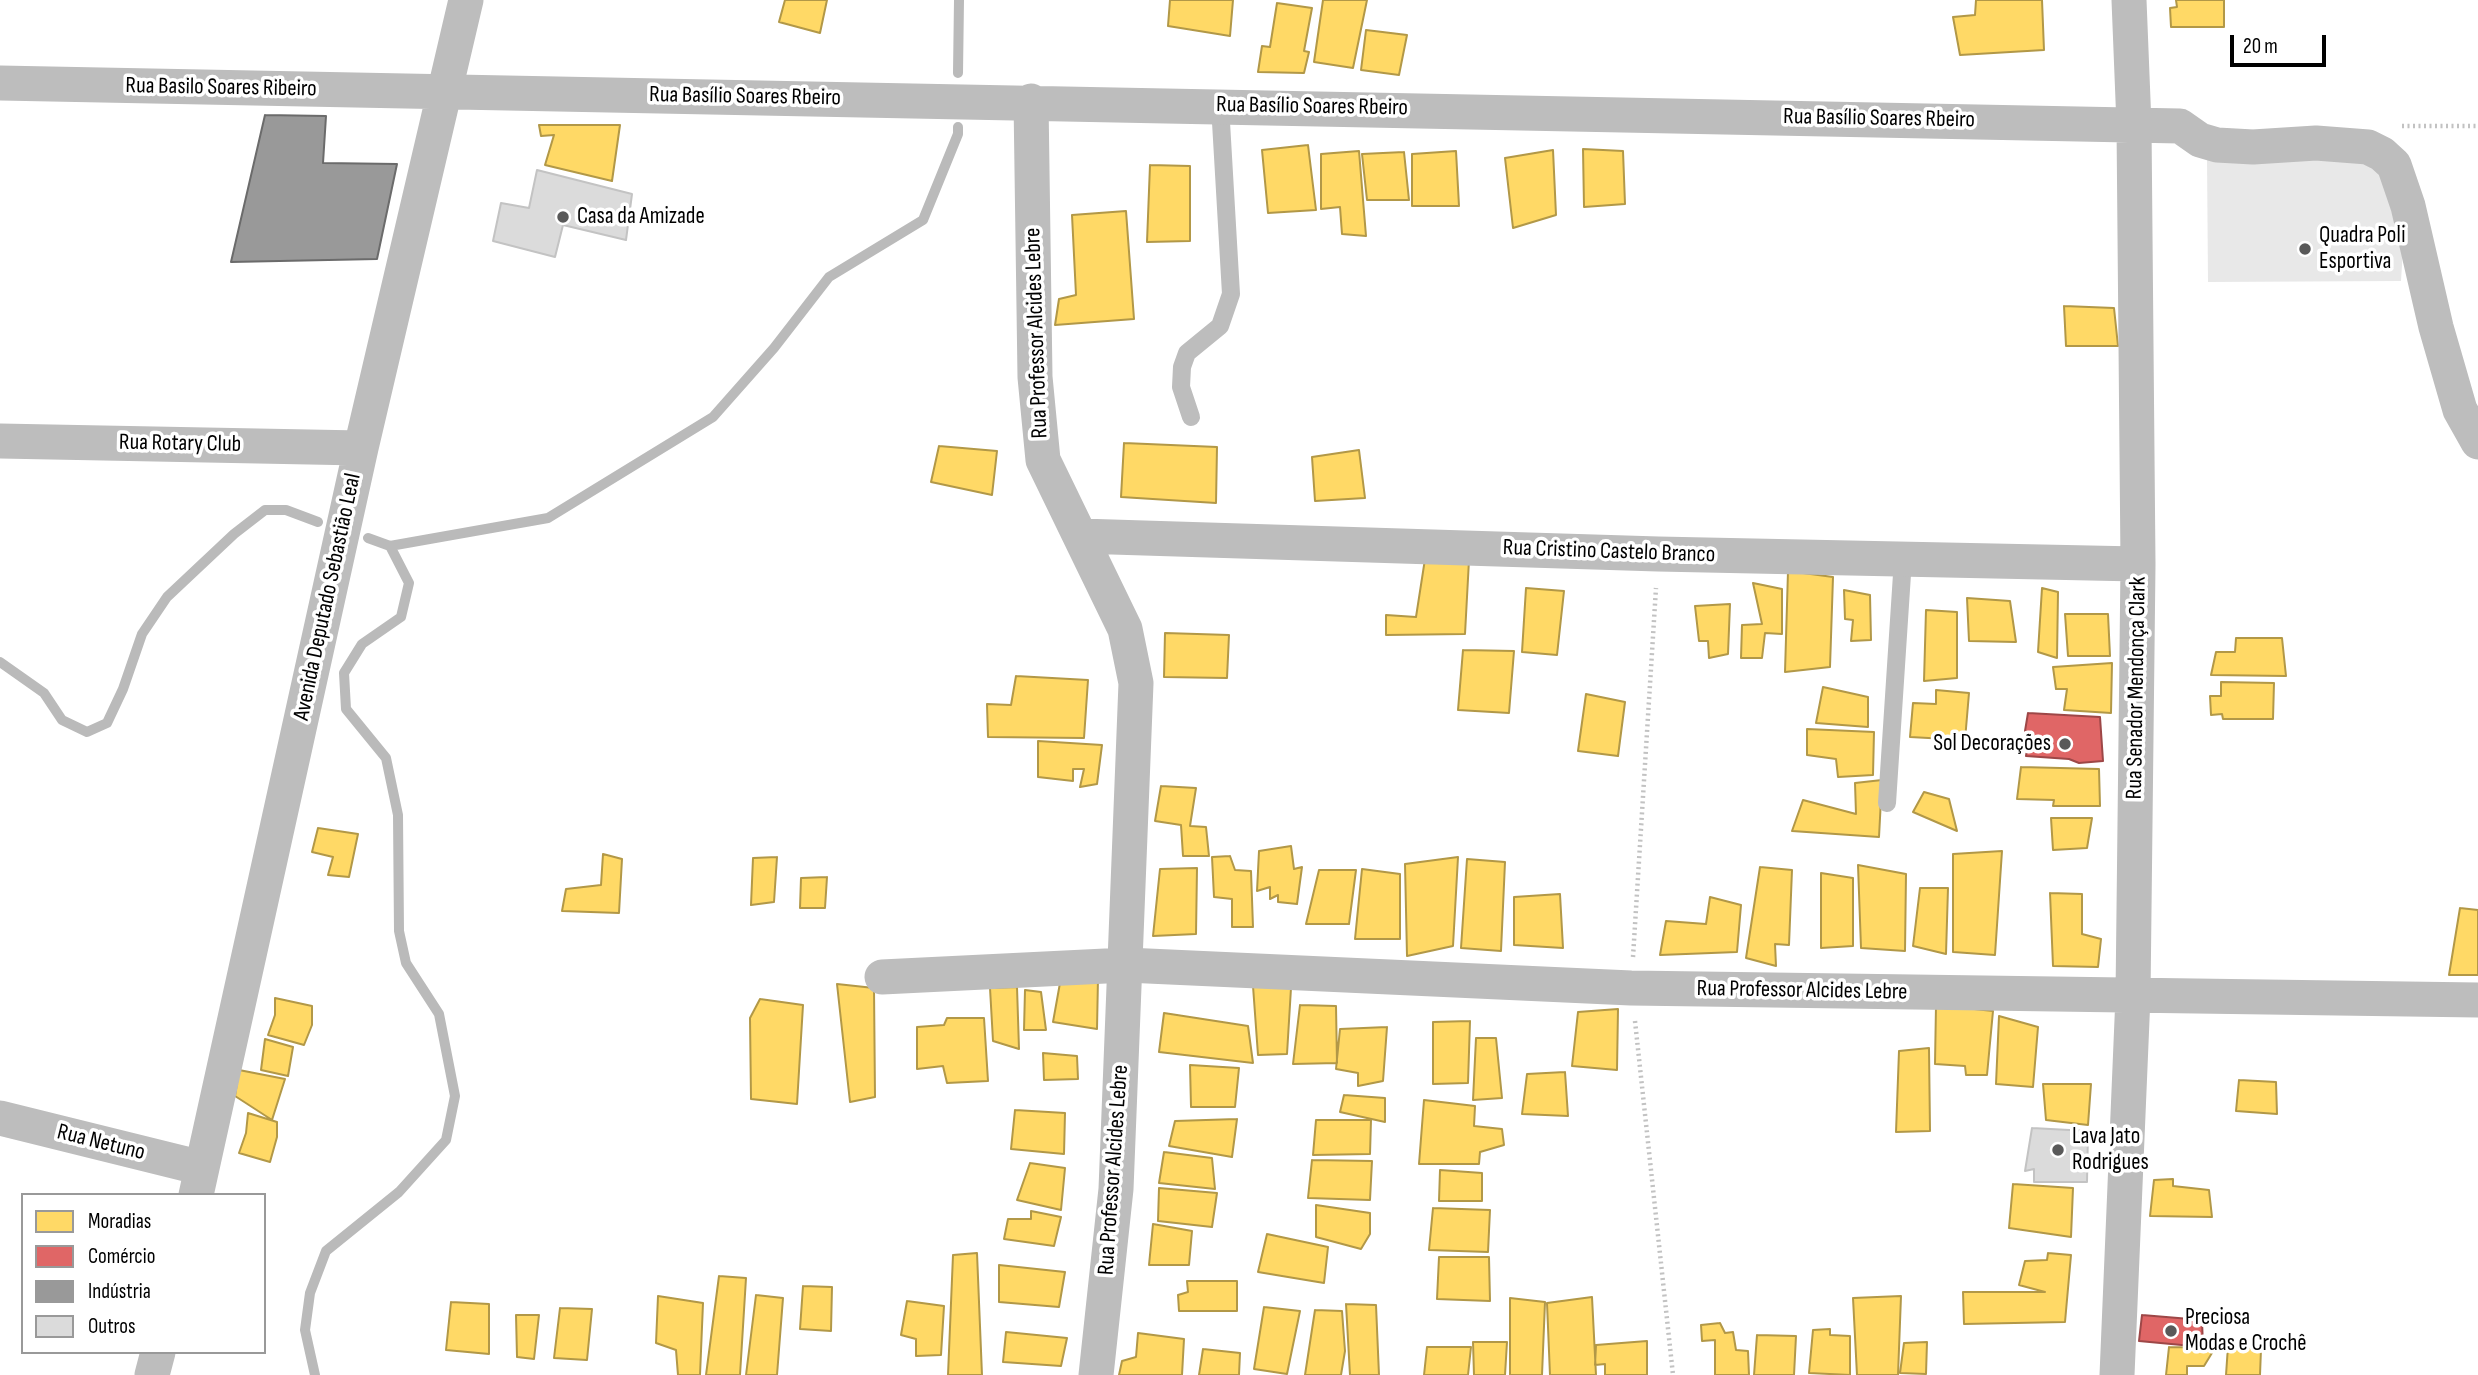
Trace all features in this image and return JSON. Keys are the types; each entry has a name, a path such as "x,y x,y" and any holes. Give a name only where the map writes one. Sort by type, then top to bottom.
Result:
{"street":[{"name":"Avenida Deputado Sebastião Leal","path":"199,1181 361,448 466,0"},
{"name":"Rua Senador Mendonça Clark","path":"2117,1375 2133,996 2138,564 2134,125 2129,0"},
{"name":"Rua Basilo Soares Ribeiro","path":"0,83 443,92"},
{"name":"Rua Basílio Soares Rbeiro","path":"443,92 1031,101 2180,126 2200,140 2217,145 2253,147 2316,143 2368,147 2382,154 2394,165 2408,206 2436,327 2460,410 2478,442"},
{"name":"Rua Professor Alcides Lebre","path":"1031,101 1035,377 1042,460 1125,629 1136,683 1116,1189 1096,1375"},
{"name":"Rua Rotary Club","path":"0,441 361,448"},
{"name":"Rua Cristino Castelo Branco","path":"1080,536 2138,564"},
{"name":"Rua Professor Alcides Lebre","path":"882,977 1126,965 1631,988 2478,1000"},
{"name":"Rua Netuno","path":"0,1118 199,1181"},
{"path":"152,1375 157,1354"}],"lane":[{"path":"1191,417 1181,387 1182,367 1187,353 1220,326 1231,294 1220,105"},
{"path":"1887,803 1903,559"}],"shaded area":[{"name":"Quadra Poli Esportiva","path":"2207,156 2400,156 2405,218 2401,281 2208,282"}],"building: Moradias":[{"path":"785,0 827,0 820,33 779,22"},
{"path":"1170,0 1233,0 1230,36 1168,26"},
{"path":"1323,0 1367,0 1353,68 1314,62"},
{"path":"1976,0 2042,0 2044,50 1960,55 1953,17 1975,15"},
{"path":"2176,0 2224,0 2224,27 2171,27 2170,8 2177,7"},
{"path":"1277,3 1312,8 1304,51 1309,52 1304,73 1258,72 1262,46 1270,47"},
{"path":"1366,30 1407,35 1399,75 1361,70"},
{"path":"539,125 620,125 612,181 545,165 554,135 541,136"},
{"path":"1308,145 1316,210 1268,213 1262,150"},
{"path":"1583,149 1623,151 1625,204 1584,207"},
{"path":"1553,150 1556,215 1513,228 1505,158"},
{"path":"1359,151 1366,236 1342,234 1340,207 1321,209 1321,154"},
{"path":"1456,151 1459,206 1412,206 1412,154"},
{"path":"1404,152 1409,200 1367,200 1362,154"},
{"path":"1150,165 1190,166 1190,241 1147,242"},
{"path":"1126,211 1134,319 1055,325 1059,299 1076,295 1072,215"},
{"path":"2064,306 2114,308 2118,346 2066,346"},
{"path":"1124,443 1217,447 1216,503 1121,497"},
{"path":"939,446 997,451 992,495 931,482"},
{"path":"1359,450 1365,498 1315,501 1312,457"},
{"path":"1425,559 1469,560 1465,634 1386,635 1386,615 1416,617"},
{"path":"1788,571 1833,577 1830,667 1785,672"},
{"path":"1753,583 1782,589 1782,634 1765,633 1762,658 1741,658 1742,625 1762,624"},
{"path":"1526,588 1564,591 1557,655 1522,652"},
{"path":"2042,588 2058,592 2057,658 2038,652"},
{"path":"1844,590 1870,595 1871,640 1851,641 1853,620 1845,619"},
{"path":"1967,598 2010,601 2016,642 1969,641"},
{"path":"1730,604 1728,654 1709,658 1708,641 1699,641 1695,606"},
{"path":"1926,610 1957,612 1957,678 1924,681"},
{"path":"2065,614 2108,614 2110,656 2068,656"},
{"path":"1165,633 1229,635 1227,678 1164,677"},
{"path":"2236,638 2282,638 2286,676 2211,675 2216,652 2235,652"},
{"path":"1463,650 1514,651 1509,713 1458,710"},
{"path":"2112,663 2111,713 2064,710 2067,689 2056,689 2053,667"},
{"path":"1016,676 1088,680 1084,738 988,737 987,704 1011,705"},
{"path":"2221,682 2274,683 2273,719 2223,719 2222,714 2211,715 2210,696 2221,696"},
{"path":"1823,687 1868,697 1868,727 1816,723"},
{"path":"1936,690 1969,693 1965,740 1910,737 1913,703 1936,704"},
{"path":"1586,694 1625,702 1618,756 1578,751"},
{"path":"1807,729 1874,732 1873,775 1838,777 1836,759 1807,755"},
{"path":"1038,741 1102,745 1097,784 1080,787 1084,769 1073,769 1073,781 1038,777"},
{"path":"2021,767 2099,769 2100,806 2053,806 2054,800 2017,799"},
{"path":"1882,780 1879,837 1792,831 1803,800 1856,814 1855,783"},
{"path":"1161,786 1196,788 1190,826 1206,827 1209,856 1183,856 1181,825 1155,821"},
{"path":"1924,792 1949,799 1957,831 1913,812"},
{"path":"2051,818 2092,818 2087,848 2053,850"},
{"path":"318,828 358,834 349,877 328,875 333,857 312,852"},
{"path":"1291,846 1294,869 1302,867 1297,904 1278,902 1278,895 1270,899 1270,887 1257,891 1259,851"},
{"path":"2002,851 1995,955 1953,952 1953,854"},
{"path":"603,854 622,859 619,913 562,911 566,889 601,885"},
{"path":"1230,856 1235,870 1251,871 1253,927 1232,927 1232,899 1214,897 1212,857"},
{"path":"777,857 774,902 751,905 753,858"},
{"path":"1458,857 1453,946 1407,956 1405,864"},
{"path":"1467,859 1505,862 1501,951 1461,948"},
{"path":"1858,865 1906,874 1905,951 1861,948"},
{"path":"1760,867 1792,870 1789,945 1775,944 1776,966 1746,958"},
{"path":"1197,868 1196,934 1153,936 1160,869"},
{"path":"1362,869 1400,874 1400,939 1355,939"},
{"path":"1319,870 1356,870 1349,924 1306,924"},
{"path":"1821,873 1853,878 1853,946 1821,948"},
{"path":"827,877 825,908 800,908 801,878"},
{"path":"1920,888 1948,888 1946,954 1913,946"},
{"path":"2050,893 2082,894 2082,934 2101,939 2098,967 2053,966"},
{"path":"1560,894 1563,948 1514,945 1514,897"},
{"path":"1710,897 1741,905 1737,952 1660,955 1666,921 1706,924"},
{"path":"2460,908 2478,910 2478,975 2449,975"},
{"path":"1098,978 1097,1029 1053,1022 1060,983"},
{"path":"837,984 874,988 875,1097 850,1102"},
{"path":"1253,986 1291,988 1287,1054 1258,1055"},
{"path":"1017,987 1019,1049 993,1041 990,988"},
{"path":"1025,990 1041,992 1046,1030 1024,1030"},
{"path":"275,998 312,1006 312,1025 304,1045 268,1035 275,1015"},
{"path":"760,999 803,1005 797,1104 751,1099 750,1018"},
{"path":"1300,1005 1336,1006 1337,1063 1293,1064"},
{"path":"1936,1005 1993,1011 1987,1075 1966,1075 1965,1066 1935,1064"},
{"path":"1618,1009 1617,1070 1572,1066 1578,1012"},
{"path":"1164,1013 1248,1026 1253,1063 1159,1052"},
{"path":"1999,1016 2038,1027 2033,1087 1996,1084"},
{"path":"947,1018 984,1018 988,1081 947,1083 943,1066 917,1069 917,1027 944,1025"},
{"path":"1470,1021 1468,1083 1433,1084 1433,1022"},
{"path":"1387,1027 1383,1081 1358,1086 1358,1073 1336,1069 1340,1029"},
{"path":"1476,1038 1496,1038 1502,1098 1473,1100"},
{"path":"265,1039 293,1047 288,1076 261,1070"},
{"path":"1929,1048 1930,1131 1896,1132 1899,1051"},
{"path":"1043,1053 1077,1056 1078,1079 1044,1080"},
{"path":"1190,1065 1239,1068 1235,1107 1191,1107"},
{"path":"239,1070 285,1079 272,1120 235,1096"},
{"path":"1565,1072 1568,1116 1522,1114 1527,1074"},
{"path":"2239,1080 2276,1082 2277,1114 2236,1111"},
{"path":"2043,1084 2091,1084 2088,1125 2046,1120"},
{"path":"1344,1095 1385,1098 1385,1122 1340,1112"},
{"path":"1424,1100 1475,1106 1474,1126 1502,1129 1504,1145 1480,1152 1479,1164 1419,1164"},
{"path":"1015,1110 1065,1113 1064,1154 1011,1149"},
{"path":"248,1113 277,1122 277,1137 270,1162 239,1153 246,1133"},
{"path":"1237,1119 1232,1157 1169,1146 1175,1121"},
{"path":"1316,1120 1371,1120 1370,1154 1313,1155"},
{"path":"1164,1152 1212,1158 1215,1189 1159,1183"},
{"path":"1312,1160 1372,1161 1370,1200 1308,1198"},
{"path":"1030,1163 1065,1168 1061,1210 1017,1200"},
{"path":"1440,1170 1482,1173 1482,1201 1439,1201"},
{"path":"2173,1179 2173,1186 2209,1190 2212,1217 2150,1216 2154,1180"},
{"path":"2013,1184 2073,1188 2071,1237 2009,1228"},
{"path":"1159,1188 1217,1193 1212,1227 1158,1221"},
{"path":"1316,1205 1370,1213 1370,1234 1361,1249 1316,1237"},
{"path":"1433,1208 1490,1210 1488,1252 1429,1250"},
{"path":"1031,1211 1061,1217 1054,1246 1004,1239 1008,1219 1031,1219"},
{"path":"1153,1224 1192,1231 1189,1265 1149,1265"},
{"path":"1267,1234 1328,1247 1324,1283 1258,1272"},
{"path":"977,1253 982,1375 948,1375 953,1255"},
{"path":"2048,1253 2071,1255 2065,1322 1964,1324 1963,1292 2045,1292 2019,1285 2025,1261 2047,1260"},
{"path":"1439,1257 1489,1257 1490,1301 1437,1299"},
{"path":"999,1265 1065,1272 1059,1307 999,1302"},
{"path":"719,1276 746,1278 740,1375 706,1375"},
{"path":"1187,1281 1237,1281 1237,1311 1179,1311 1178,1295 1188,1292"},
{"path":"803,1286 832,1287 831,1331 800,1329"},
{"path":"756,1295 783,1298 777,1375 746,1375"},
{"path":"658,1296 703,1303 700,1375 678,1375 676,1350 656,1343"},
{"path":"1901,1296 1898,1375 1857,1375 1853,1298"},
{"path":"1592,1297 1596,1375 1550,1375 1547,1303"},
{"path":"1510,1298 1545,1302 1542,1375 1510,1375"},
{"path":"907,1301 944,1306 941,1355 916,1356 916,1339 901,1335"},
{"path":"451,1302 489,1304 489,1354 446,1350"},
{"path":"1346,1304 1376,1305 1379,1375 1350,1375"},
{"path":"1264,1307 1300,1311 1287,1374 1254,1369"},
{"path":"560,1308 592,1309 587,1360 554,1358"},
{"path":"1315,1310 1342,1311 1345,1351 1341,1375 1305,1375"},
{"path":"516,1315 539,1315 534,1359 517,1357"},
{"path":"1720,1323 1725,1333 1733,1332 1736,1350 1748,1351 1749,1375 1715,1375 1715,1340 1702,1341 1701,1325"},
{"path":"1830,1329 1830,1335 1850,1336 1850,1375 1809,1373 1813,1330"},
{"path":"1006,1332 1067,1338 1061,1366 1003,1362"},
{"path":"1138,1333 1184,1339 1182,1375 1119,1375 1122,1361 1136,1357"},
{"path":"1757,1335 1796,1336 1794,1375 1754,1375"},
{"path":"1647,1341 1647,1375 1605,1375 1605,1364 1595,1365 1596,1345"},
{"path":"1473,1342 1507,1342 1505,1375 1474,1375"},
{"path":"1927,1342 1926,1374 1900,1373 1904,1343"},
{"path":"2228,1346 2261,1349 2260,1375 2226,1375"},
{"path":"1427,1347 1471,1347 1468,1375 1424,1375"},
{"path":"2169,1347 2215,1348 2204,1366 2187,1366 2187,1375 2166,1375"},
{"path":"1203,1349 1240,1353 1239,1375 1199,1375"}],"building: Comércio":[{"name":"Sol Decorações","path":"2028,713 2100,717 2103,761 2079,763 2069,759 2026,756 2030,733 2025,731"},
{"name":"Preciosa Modas e Crochê","path":"2142,1315 2202,1320 2203,1347 2139,1341"}],"building: Indústria":[{"path":"265,115 326,116 323,163 397,164 377,259 231,262"}],"building: Outros":[{"name":"Casa da Amizade","path":"537,170 632,194 626,240 563,225 555,257 493,241 501,203 529,208"},
{"name":"Lava Jato Rodrigues","path":"2032,1128 2088,1131 2087,1182 2034,1182 2034,1169 2025,1171"}],"waterway":[{"path":"958,73 959,0"},
{"path":"368,538 390,546 548,518 713,417 774,348 829,277 923,220 958,134 958,127"},
{"path":"0,662 44,693 62,720 87,732 107,723 123,689 142,634 167,597 234,534 265,510 286,510 318,522"},
{"path":"315,1375 305,1330 310,1293 326,1251 399,1192 446,1140 455,1096 439,1014 406,963 399,931 398,815 386,758 346,709 344,673 362,644 401,617 409,583 390,546"}],"place":[{"name":"Casa da Amizade","path":"563,217"},
{"name":"Quadra Poli Esportiva","path":"2305,249"},
{"name":"Sol Decorações","path":"2065,744"},
{"name":"Lava Jato Rodrigues","path":"2058,1150"},
{"name":"Preciosa Modas e Crochê","path":"2171,1331"}]}
